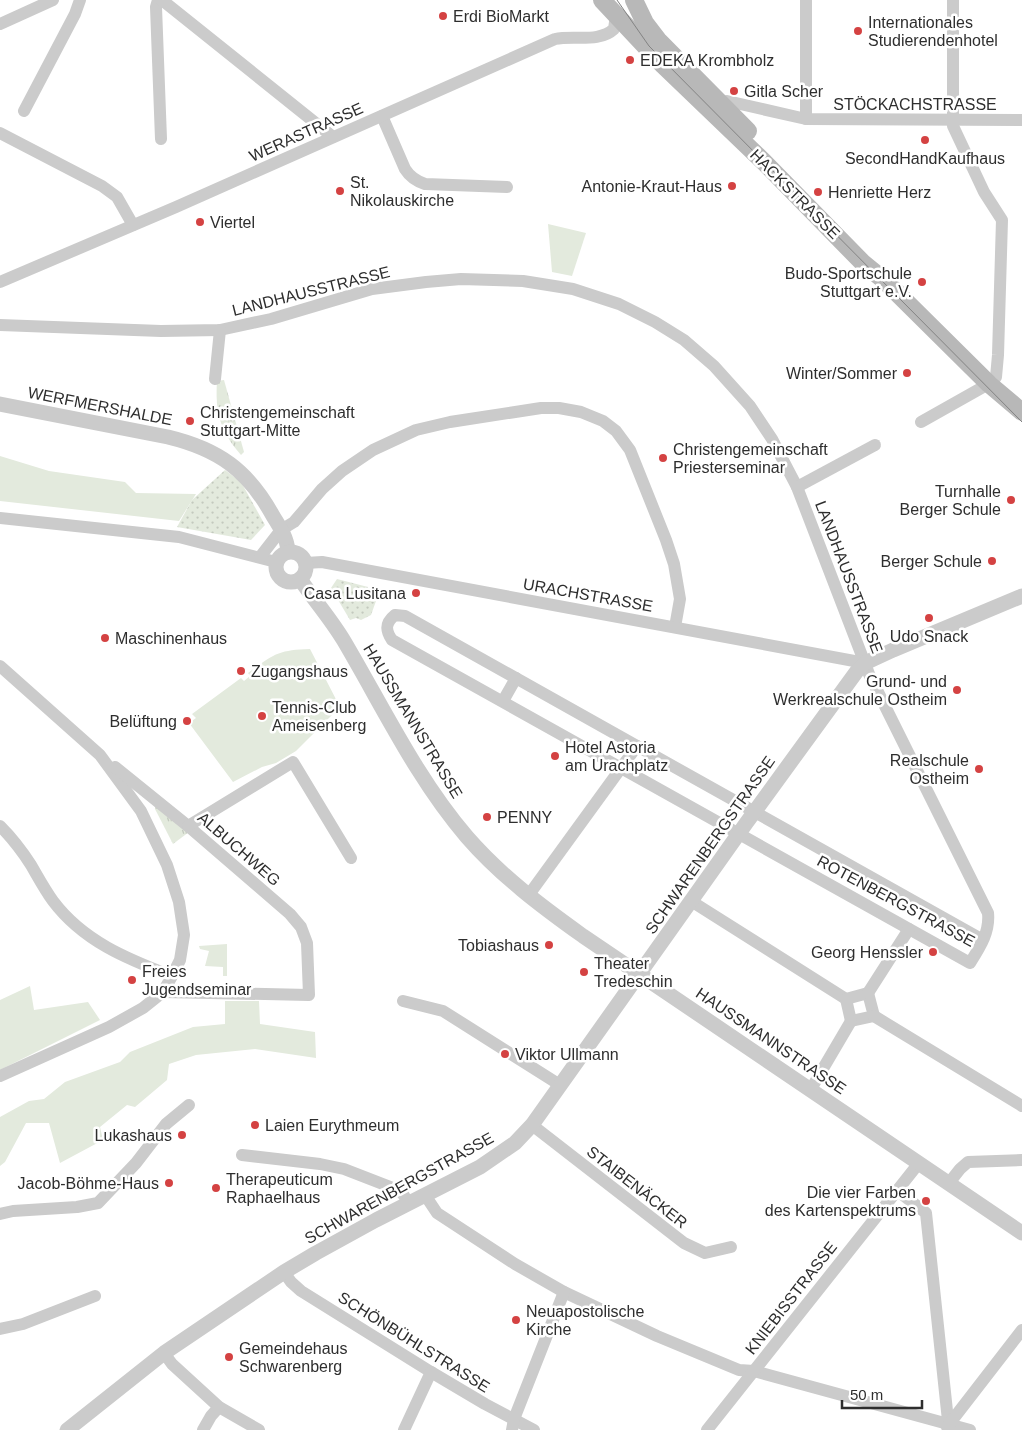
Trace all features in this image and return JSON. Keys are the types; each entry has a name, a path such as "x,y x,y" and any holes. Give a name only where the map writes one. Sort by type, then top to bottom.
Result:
{"main road":[{"path":"602,0 655,57 719,110"},
{"name":"HACKSTRASSE","path":"634,0 645,23 658,40 764,162 863,263 886,281 1022,412"},
{"name":"HACKSTRASSE","path":"990,383 1022,425"}],"street":[{"path":"0,24 53,0"},
{"path":"24,111 75,14 80,0"},
{"path":"161,139 156,7 160,0 333,137"},
{"path":"806,0 806,119"},
{"path":"922,422 990,383 996,377 998,355 1002,220 984,192 955,132 952,120 953,0"},
{"name":"WERASTRASSE","path":"0,282 560,38 604,35 614,29 616,15"},
{"name":"STÖCKACHSTRASSE","path":"719,110 727,101 806,119 1022,120"},
{"path":"382,116 405,169 418,182 425,184 507,186"},
{"path":"0,133 102,186 117,197 133,225"},
{"name":"LANDHAUSSTRASSE","path":"0,325 161,331 220,330 271,319 354,294 389,286 462,279 493,279 540,283 573,289 637,312 684,340 704,356 733,385 762,422 798,487 865,663 988,913 989,924 983,940"},
{"path":"215,378 220,330"},
{"name":"WERFMERSHALDE","path":"0,404 190,442 207,449 235,467 248,479 268,506 286,541 288,551"},
{"path":"260,557 281,530 294,522 322,489 352,464 373,450 410,432 450,422 541,408 559,408 581,412 603,421 616,431 626,443 636,462 666,540 676,572 680,599 675,627"},
{"path":"798,487 875,445"},
{"path":"0,518 179,537 276,562"},
{"path":"288,551 299,554 306,563 304,574 295,581 284,581 276,573 276,562 281,555 288,551"},
{"name":"URACHSTRASSE","path":"306,563 322,562 865,663"},
{"name":"HAUSSMANNSTRASSE","path":"300,579 344,640 403,744 436,796 466,836 528,896 576,931 1022,1233"},
{"name":"SCHWARENBERGSTRASSE","path":"67,1430 164,1353 284,1272 316,1253 480,1167 515,1143 532,1125 754,812 846,685 865,663 1022,596"},
{"name":"ROTENBERGSTRASSE","path":"395,615 405,616 754,812 983,940 970,963 392,640 386,632 388,621 395,615"},
{"path":"0,666 100,755 141,811 167,865 180,902 184,935 180,960 172,976 163,992 143,1008 109,1027 0,1076"},
{"path":"504,701 516,678"},
{"path":"528,896 637,746"},
{"name":"ALBUCHWEG","path":"100,755 188,826 290,914 300,927 307,942 309,994 163,992"},
{"path":"188,826 293,762 351,858"},
{"path":"0,826 13,839 52,901 72,923 99,944 132,961 172,976"},
{"path":"691,901 846,999 852,1021"},
{"path":"846,999 868,993 909,929"},
{"path":"868,993 874,1016 1022,1106"},
{"path":"403,1001 443,1011 560,1085"},
{"path":"811,1089 852,1021 874,1016"},
{"path":"0,1214 98,1204 136,1163 166,1124 188,1106"},
{"name":"STAIBENÄCKER","path":"532,1125 684,1243 705,1253 731,1247"},
{"path":"242,1155 320,1164 344,1169 393,1188 403,1194 409,1204"},
{"path":"949,1183 968,1162 1022,1160"},
{"name":"KNIEBISSTRASSE","path":"707,1430 919,1163"},
{"path":"898,1190 926,1213 948,1428"},
{"path":"425,1195 437,1213 515,1264 564,1292 657,1336 739,1370 754,1371 933,1420 948,1428 967,1429"},
{"name":"SCHÖNBÜHLSTRASSE","path":"284,1272 301,1291 485,1404 513,1424 534,1430"},
{"path":"513,1424 564,1292"},
{"path":"0,1329 22,1324 95,1296"},
{"path":"948,1428 966,1401 1022,1330"},
{"path":"164,1353 172,1364 219,1407 259,1430"},
{"path":"404,1430 431,1372"},
{"path":"203,1430 219,1407"}],"green space":[{"path":"548,224 586,233 572,276 552,272"},
{"path":"224,380 244,452 241,455 228,438 220,421 217,403 217,381"},
{"path":"0,456 49,471 125,482 136,493 196,494 179,521 0,501"},
{"path":"225,470 241,482 265,525 251,540 177,527 192,500"},
{"path":"337,579 368,587 367,593 373,594 376,601 371,615 361,620 356,618 350,620 331,588"},
{"name":"Tennis-Club Ameisenberg","path":"310,649 340,707 296,751 276,763 262,767 233,782 189,723 196,718 192,714 241,678 244,681 250,676 248,673 271,657 283,652"},
{"path":"155,806 189,832 173,844"},
{"path":"227,944 227,976 223,976 223,967 205,966 209,951 200,949 199,946"},
{"path":"30,986 34,1010 88,1002 100,1020 0,1070 0,1000"},
{"path":"225,1001 259,1001 260,1024 315,1032 316,1058 255,1049 196,1055 169,1064 167,1080 135,1107 127,1105 100,1127 103,1140 60,1163 49,1123 26,1123 5,1162 0,1166 0,1117 29,1101 44,1099 65,1082 120,1062 130,1052 193,1027 225,1024"}],"tram line":[{"path":"617,0 649,46 1022,422"}],"place":[{"name":"Erdi BioMarkt","path":"443,16"},
{"name":"Internationales Studierendenhotel","path":"858,31"},
{"name":"EDEKA Krombholz","path":"630,60"},
{"name":"Gitla Scher","path":"734,91"},
{"name":"SecondHandKaufhaus","path":"925,140"},
{"name":"Antonie-Kraut-Haus","path":"732,186"},
{"name":"St. Nikolauskirche","path":"340,191"},
{"name":"Henriette Herz","path":"818,192"},
{"name":"Viertel","path":"200,222"},
{"name":"Budo-Sportschule Stuttgart e.V.","path":"922,282"},
{"name":"Winter/Sommer","path":"907,373"},
{"name":"Christengemeinschaft Stuttgart-Mitte","path":"190,421"},
{"name":"Christengemeinschaft Priesterseminar","path":"663,458"},
{"name":"Turnhalle Berger Schule","path":"1011,500"},
{"name":"Berger Schule","path":"992,561"},
{"name":"Casa Lusitana","path":"416,593"},
{"name":"Udo Snack","path":"929,618"},
{"name":"Maschinenhaus","path":"105,638"},
{"name":"Zugangshaus","path":"241,671"},
{"name":"Grund- und Werkrealschule Ostheim","path":"957,690"},
{"name":"Tennis-Club Ameisenberg","path":"262,716"},
{"name":"Belüftung","path":"187,721"},
{"name":"Hotel Astoria am Urachplatz","path":"555,756"},
{"name":"Realschule Ostheim","path":"979,769"},
{"name":"PENNY","path":"487,817"},
{"name":"Tobiashaus","path":"549,945"},
{"name":"Georg Henssler","path":"933,952"},
{"name":"Theater Tredeschin","path":"584,972"},
{"name":"Freies Jugendseminar","path":"132,980"},
{"name":"Viktor Ullmann","path":"505,1054"},
{"name":"Laien Eurythmeum","path":"255,1125"},
{"name":"Lukashaus","path":"182,1135"},
{"name":"Jacob-Böhme-Haus","path":"169,1183"},
{"name":"Therapeuticum Raphaelhaus","path":"216,1188"},
{"name":"Die vier Farben des Kartenspektrums","path":"926,1201"},
{"name":"Neuapostolische Kirche","path":"516,1320"},
{"name":"Gemeindehaus Schwarenberg","path":"229,1357"}]}
